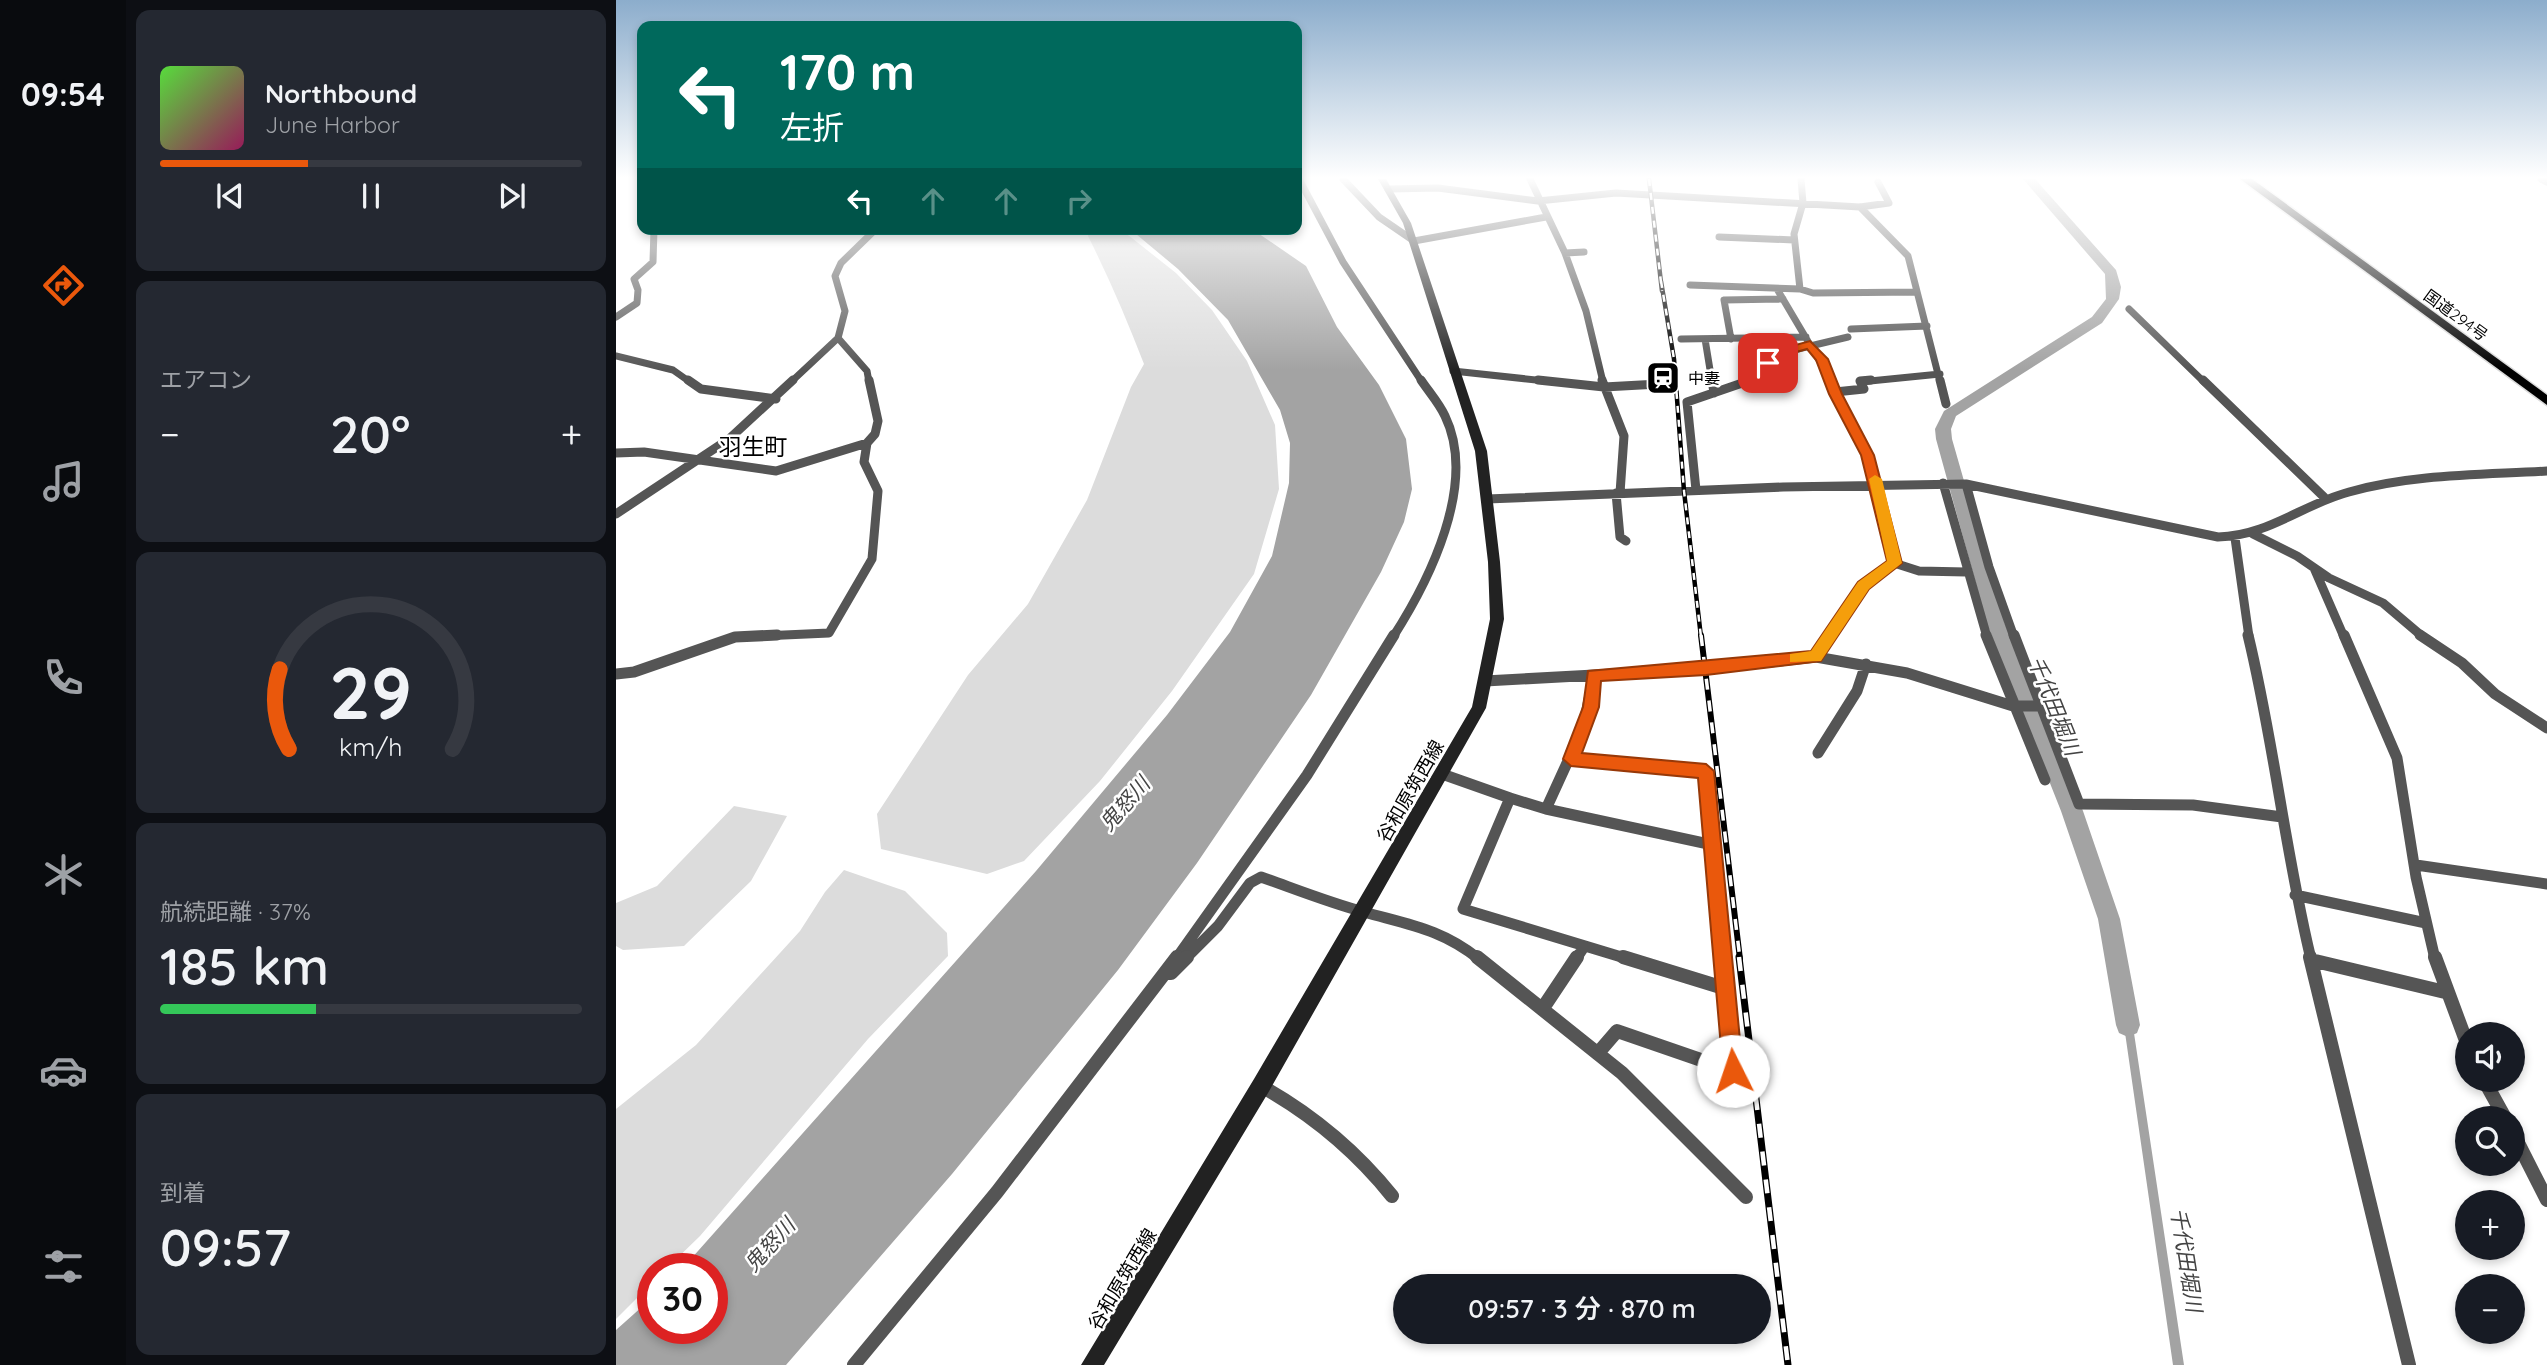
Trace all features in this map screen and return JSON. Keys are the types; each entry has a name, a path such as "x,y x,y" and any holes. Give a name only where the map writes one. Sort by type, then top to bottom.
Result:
{"highway":[{"name":"国道294号","path":"2332,243 2547,401"},
{"name":"国道294号","path":"2342,243 2547,390"}],"main road":[{"name":"谷和原筑西線","path":"1092,1365 1261,1086 1479,708 1497,619 1487,499 1475,428 1453,370 1415,243"}],"street":[{"path":"616,317 636,303 638,290 634,279 653,262 654,243"},
{"path":"616,514 729,439 776,399 838,338 845,312 835,276 841,263 862,243"},
{"path":"854,1365 933,1272 1161,979 1293,800 1358,698 1428,579 1441,544 1453,484 1455,451 1444,416 1333,243"},
{"path":"1560,243 1586,311 1604,387 1624,436 1618,493 1620,537 1626,541"},
{"path":"1794,243 1800,289"},
{"path":"1895,243 1908,256 1946,404"},
{"path":"1565,253 1584,252"},
{"path":"1690,285 1800,289 1813,293 1917,292"},
{"path":"1777,289 1822,359 1835,392 1867,455 1877,484 1894,563"},
{"path":"1731,339 1724,299 1783,299"},
{"path":"2129,309 2326,499"},
{"path":"1681,339 1808,340 1927,326"},
{"path":"616,674 634,672 735,637 829,633 872,559 878,491 864,462 867,443 875,434 878,421 867,370 838,338"},
{"path":"1705,339 1714,393"},
{"path":"1696,490 1685,407 1687,402 1751,380 1782,353 1808,340"},
{"path":"616,356 673,370 701,389 776,399"},
{"path":"1453,370 1604,387 1659,384"},
{"path":"1835,392 1864,389 1860,381 1940,374"},
{"path":"616,453 644,452 776,471 837,450 867,443"},
{"path":"1487,499 1877,484 1966,484 2014,491 2218,537 2235,538 2253,534 2326,499 2371,487 2547,471"},
{"path":"1943,483 1966,572 2013,706 2045,780"},
{"path":"1966,484 1989,567 2039,706 2079,804 2109,806 2139,803 2237,810 2282,817"},
{"path":"2253,534 2383,603 2411,629 2462,663 2495,694 2547,728"},
{"path":"2235,538 2243,612 2263,697 2265,727 2295,895 2409,1365"},
{"path":"1894,563 1919,570 1966,572"},
{"path":"1816,657 1863,585 1894,563"},
{"path":"2314,568 2388,729 2402,773 2426,923 2445,992 2458,1022"},
{"path":"1485,681 1706,669 1816,657 1907,673 2013,706 2039,706"},
{"path":"1818,753 1857,691 1866,664"},
{"path":"1546,809 1571,759 1591,707 1594,676"},
{"path":"1571,759 1706,771 1733,1071 1617,1031 1598,1053"},
{"path":"1441,774 1546,809 1713,845"},
{"path":"1510,798 1463,909 1727,989"},
{"path":"2416,865 2547,884"},
{"path":"1161,979 1195,951 1250,883 1261,877 1363,912 1425,927 1455,940 1544,1007 1622,1073 1746,1196"},
{"path":"2295,895 2426,923"},
{"path":"1544,1007 1584,947"},
{"path":"2311,960 2445,992"},
{"path":"1261,1086 1299,1106 1354,1151 1392,1196"},
{"path":"2525,1157 2547,1200"}],"shaded area":[{"path":"1091,243 1138,243 1176,273 1212,310 1247,361 1275,425 1279,489 1254,574 1172,691 1100,781 1024,861 987,874 881,849 877,814 968,675 1028,604 1087,500 1131,387 1144,364 1118,299"},
{"path":"734,806 787,816 751,881 684,946 623,950 616,946 616,903 657,886"},
{"path":"844,870 905,891 947,933 948,956 868,1039 682,1253 637,1253 637,1298 616,1319 616,1109 696,1045 800,931 825,892"}],"water":[{"name":"鬼怒川","path":"1146,243 1272,243 1306,266 1337,327 1379,385 1406,439 1412,489 1404,522 1381,572 1311,695 1197,863 1118,970 952,1174 786,1365 616,1365 616,1330 637,1311 637,1344 728,1344 728,1253 696,1253 1036,871 1167,715 1230,632 1272,556 1289,483 1290,443 1280,410 1228,320 1178,269"},
{"path":"2120,998 2129,1000 2184,1365 2173,1365"}],"waterway":[{"name":"千代田堀川","path":"2085,243 2111,273 2114,293 2107,310 2097,320 1949,414 1943,429 1996,624 2072,811 2109,919 2128,1025"}],"railway":[{"path":"1656,243 1662,291"},
{"path":"1661,281 1674,359 1684,491 1701,637"},
{"path":"1701,635 1740,959"},
{"path":"1739,957 1788,1365"}],"slow traffic":[{"path":"1796,658 1816,657 1863,585 1873,575 1889,569 1894,563 1875,479"}],"place":[{"name":"中妻","path":"1663,378"}],"district":[{"name":"羽生町","path":"753,447"}],"route":[{"path":"1733,1071 1706,771 1571,759 1591,707 1594,676 1706,669 1778,659 1816,657 1863,585 1873,575 1889,569 1894,563 1877,484 1867,455 1836,394 1822,359 1810,344 1782,353 1768,363"}]}
